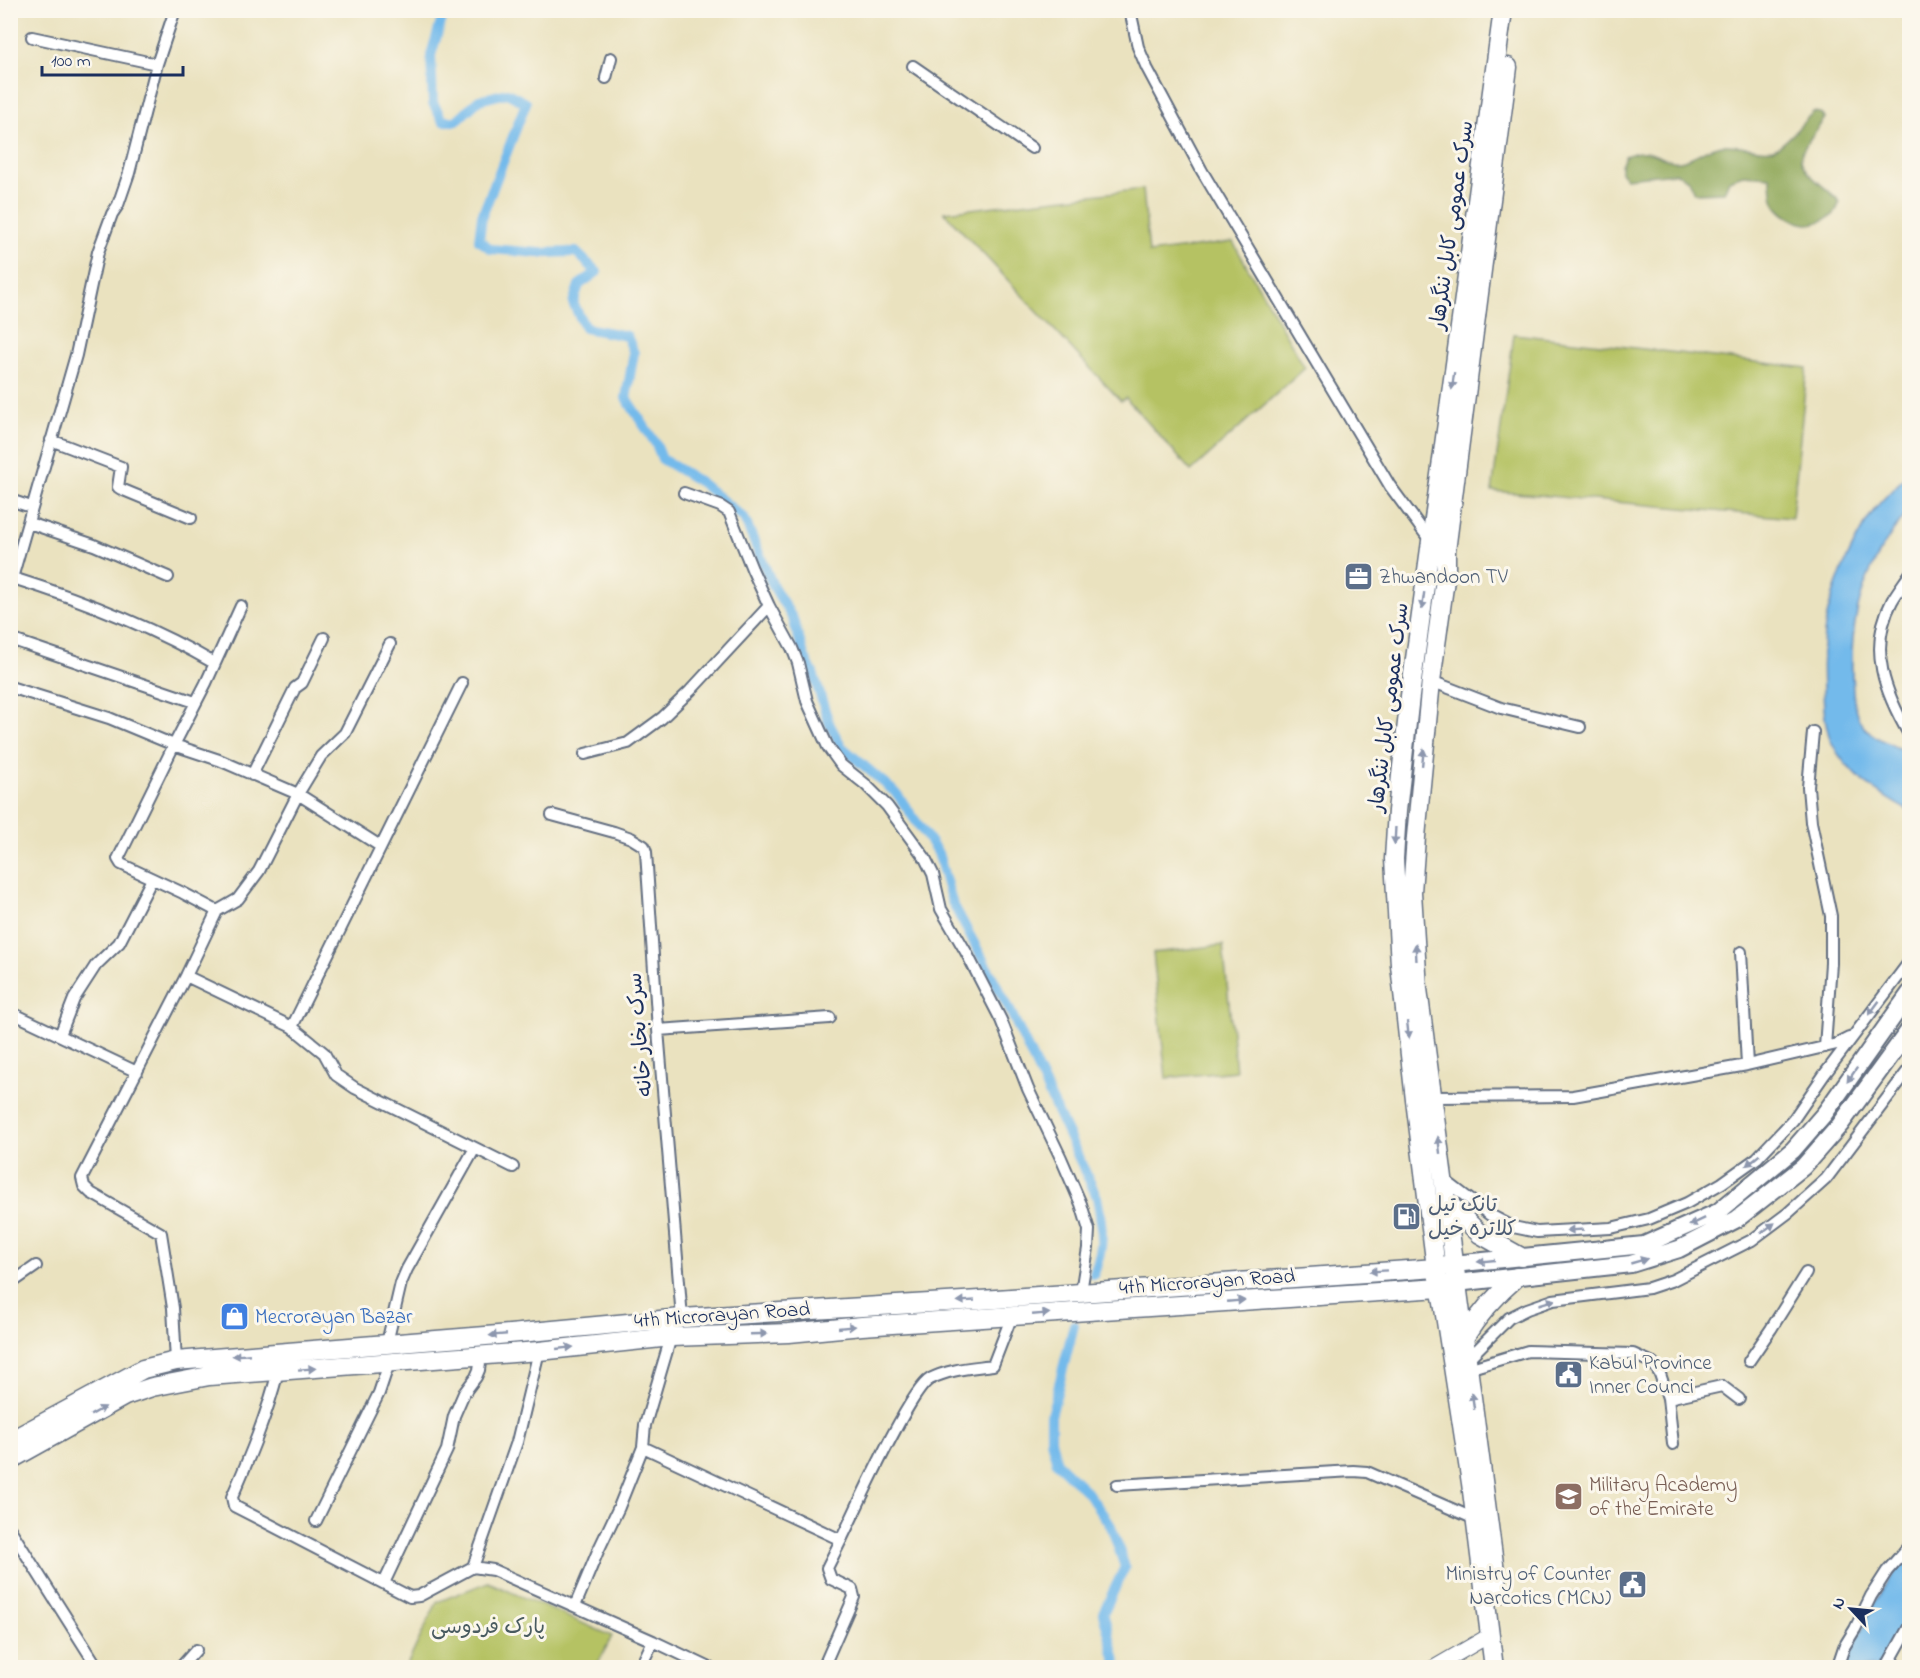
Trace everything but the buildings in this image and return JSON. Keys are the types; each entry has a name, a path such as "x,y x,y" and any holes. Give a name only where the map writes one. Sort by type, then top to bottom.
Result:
{"main road":[{"name":"سرک عمومی کابل ننگرهار","path":"1445,1266 1415,1100 1400,965 1394,859 1408,718 1439,547 1503,10"},
{"name":"سرک عمومی کابل ننگرهار","path":"1439,547 1454,487 1515,10"},
{"path":"1439,547 1446,572 1420,782 1412,892 1418,989 1446,1201 1445,1266 1448,1286 1464,1338 1506,1668"},
{"path":"1445,1266 1644,1245 1718,1212 1793,1149 1825,1113 1910,993"},
{"path":"1448,1286 1631,1264 1679,1249 1737,1220 1803,1167 1840,1125 1910,1029"},
{"path":"1446,1201 1480,1234 1521,1257"},
{"name":"4th Microrayan Road","path":"10,1460 143,1369 176,1361 682,1318 1013,1298 1445,1266"},
{"path":"1464,1338 1478,1316 1495,1296 1517,1277"},
{"path":"1448,1286 1445,1314 1494,1668"},
{"name":"4th Microrayan Road","path":"10,1441 152,1387 209,1376 539,1351 671,1337 789,1333 1448,1286"},
{"path":"393,1343 395,1363"}],"street":[{"path":"176,10 157,64 129,173 98,252 76,355 31,507 12,582 90,604 161,635 214,663"},
{"path":"1130,10 1138,47 1147,68 1202,171 1389,486 1439,547"},
{"path":"32,37 157,64"},
{"path":"606,78 611,58"},
{"path":"913,66 1032,148"},
{"path":"51,440 119,466 122,469 118,487 191,518"},
{"path":"684,493 720,506 729,512 752,569 798,663 807,701 828,747 840,765 866,784 887,806 926,858 933,874 941,909 1001,1020 1028,1089 1081,1204 1089,1230 1081,1292"},
{"path":"10,500 31,507"},
{"path":"28,523 94,545 168,577"},
{"path":"1910,574 1892,601 1884,622 1879,659 1892,702 1910,736"},
{"path":"217,911 183,892 120,864 118,859 241,606"},
{"path":"585,754 628,743 662,718 769,606"},
{"path":"252,775 324,638"},
{"path":"10,639 195,702"},
{"path":"176,1361 173,1308 160,1233 92,1193 84,1186 82,1178 217,911 238,899 259,871 298,794 321,756 345,733 390,644"},
{"path":"1431,681 1501,708 1580,727"},
{"path":"292,1027 462,683"},
{"path":"10,687 109,718 174,745 219,760 298,794 380,846"},
{"path":"1813,732 1808,787 1810,810 1831,916 1831,963 1825,1047"},
{"name":"سرک بخار خانه","path":"552,815 614,832 644,846 682,1318"},
{"path":"60,1035 74,999 96,965 119,943 152,879"},
{"path":"1741,952 1747,1065"},
{"path":"1443,1178 1490,1215 1513,1227 1537,1232 1611,1228 1649,1219 1687,1203 1722,1183 1757,1158 1793,1120 1855,1033 1910,962"},
{"path":"186,976 292,1027 324,1053 336,1075 355,1088 513,1167"},
{"path":"10,1012 137,1072"},
{"path":"658,1030 830,1018"},
{"path":"1433,1097 1574,1096 1747,1065 1837,1044 1855,1033"},
{"path":"1468,1365 1509,1318 1527,1309 1553,1300 1649,1288 1673,1280 1752,1240 1788,1213 1826,1179 1910,1068"},
{"path":"393,1343 401,1283 414,1253 475,1148"},
{"path":"10,1284 36,1266"},
{"path":"1749,1361 1806,1273"},
{"path":"823,1668 854,1597 852,1589 831,1579 827,1568 879,1461 910,1405 928,1380 952,1370 993,1365 1012,1316 1013,1298"},
{"path":"575,1606 643,1447 645,1425 671,1337"},
{"path":"473,1567 517,1442 539,1351"},
{"path":"1468,1365 1528,1351 1633,1354 1653,1363 1660,1374 1668,1398 1673,1444"},
{"path":"384,1583 447,1450 454,1416 464,1393 479,1370 480,1355"},
{"path":"316,1521 395,1363"},
{"path":"278,1371 259,1434 232,1497 234,1506 414,1597 473,1567 493,1570 710,1668"},
{"path":"1668,1398 1722,1386 1739,1399"},
{"path":"643,1447 841,1540"},
{"path":"1117,1485 1353,1471 1367,1473 1475,1519"},
{"path":"10,1530 98,1668"},
{"path":"1837,1668 1844,1647 1871,1596 1887,1571 1910,1545"},
{"path":"1886,1668 1910,1625"},
{"path":"1433,1668 1490,1635"},
{"path":"640,1668 653,1641"},
{"path":"180,1668 196,1650"}],"green space":[{"path":"1813,112 1820,113 1825,118 1808,141 1801,155 1801,161 1810,174 1840,202 1833,215 1817,223 1798,222 1781,211 1773,201 1770,177 1743,175 1729,180 1724,192 1694,193 1688,180 1676,173 1626,178 1621,172 1625,156 1640,152 1679,161 1724,145 1764,150 1776,148 1791,136"},
{"path":"1143,189 1149,253 1233,242 1305,368 1191,471 1126,398 1121,401 944,212"},
{"path":"1514,334 1807,368 1792,518 1492,491"},
{"path":"1223,945 1236,1071 1166,1078 1153,953"},
{"name":"پارک فردوسی","path":"488,1582 612,1636 596,1667 406,1667 437,1602"}],"water":[{"path":"1909,473 1910,506 1889,536 1864,589 1855,624 1852,660 1855,705 1862,725 1879,739 1909,753 1909,811 1865,783 1838,754 1829,737 1826,724 1822,666 1828,612 1843,567 1872,513"},
{"path":"1909,1555 1909,1617 1879,1667 1846,1668 1872,1608 1889,1580"}],"waterway":[{"path":"442,10 443,15 431,55 433,103 443,121 456,121 479,100 507,93 526,103 482,216 479,240 491,249 539,253 576,252 597,272 579,285 573,303 585,328 627,336 634,353 626,398 656,444 662,459 700,482 744,518 773,586 793,619 829,723 841,746 897,794 938,853 952,902 1009,1008 1097,1197 1102,1236 1094,1274"},
{"path":"1074,1325 1051,1416 1051,1440 1057,1463 1087,1492 1111,1526 1125,1567 1103,1613 1118,1668"}],"place":[{"name":"Zhwandoon TV","path":"1358,576"},
{"name":"تانک تیل کلاتره خیل","path":"1407,1216"},
{"name":"Mecrorayan Bazar","path":"234,1316"},
{"name":"Kabul Province Inner Counci","path":"1568,1374"},
{"name":"Military Academy of the Emirate","path":"1568,1496"},
{"name":"Ministry of Counter Narcotics (MCN)","path":"1632,1585"}]}
